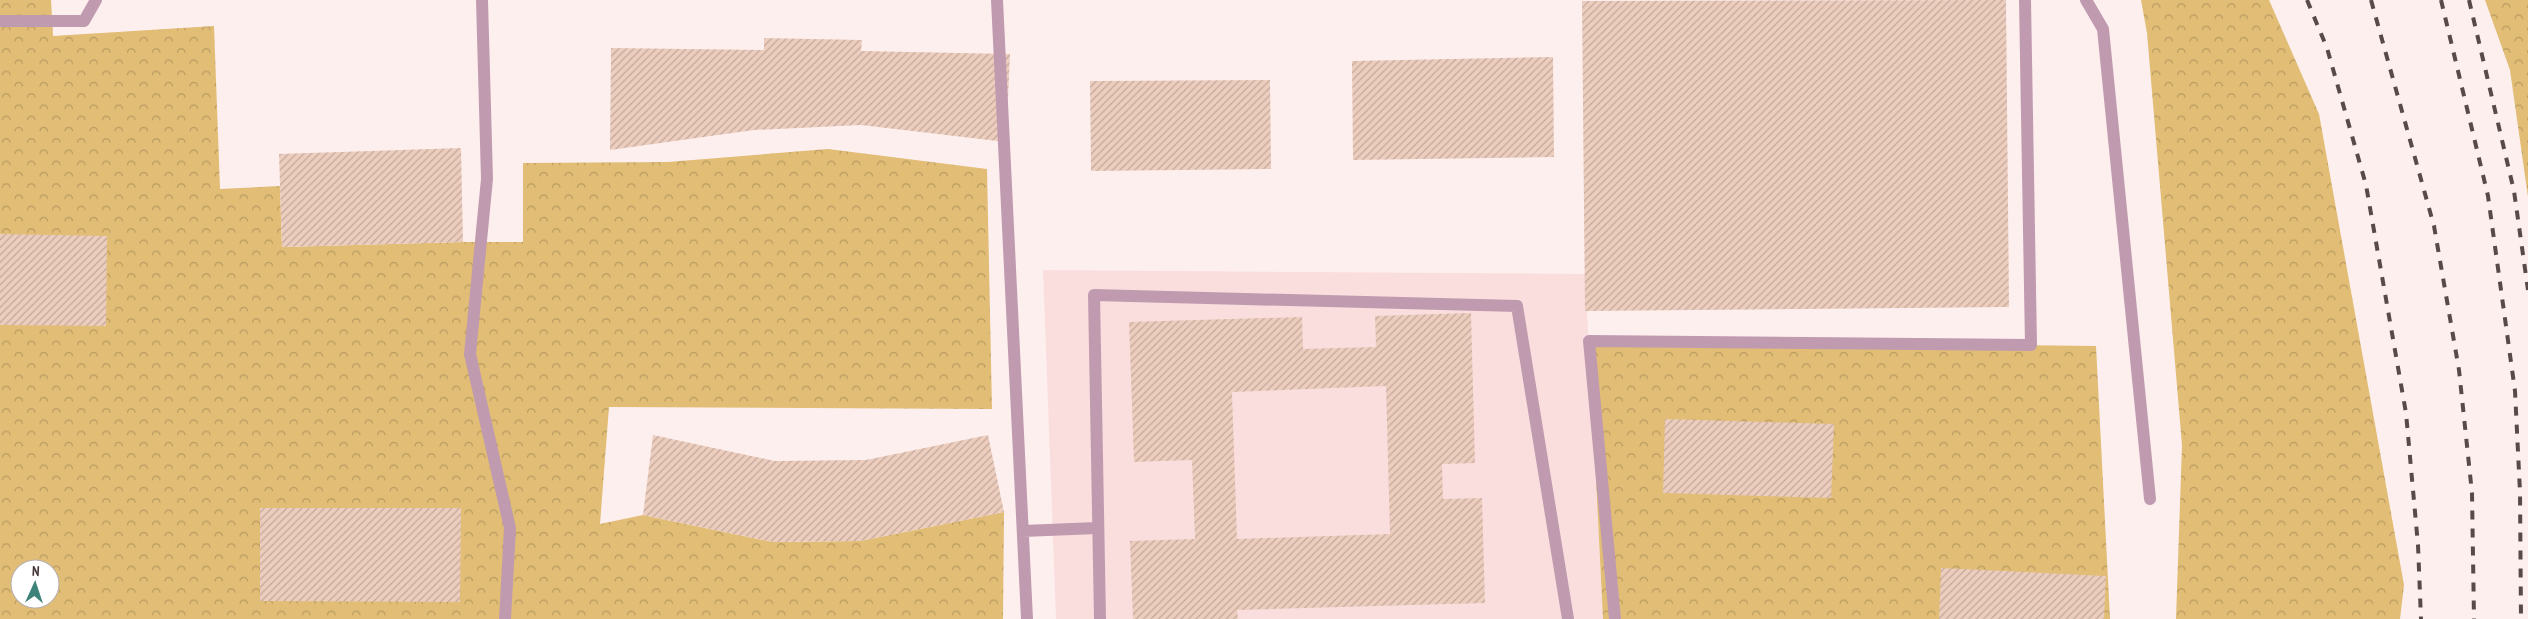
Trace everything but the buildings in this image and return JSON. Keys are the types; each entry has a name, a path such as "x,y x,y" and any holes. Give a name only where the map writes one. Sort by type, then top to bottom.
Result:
{"street":[{"path":"0,21 84,21 96,0"},
{"path":"482,0 487,179 470,354 510,528 504,619"},
{"path":"997,0 1027,619"},
{"path":"1615,619 1589,342 2032,345 2025,0"},
{"path":"2086,0 2103,29 2150,499"},
{"path":"1100,619 1094,295 1517,306 1568,619"},
{"path":"1023,531 1097,528"}],"shaded area":[{"path":"1043,270 1585,274 1603,619 1056,619"}],"green space":[{"path":"0,0 51,0 53,36 214,26 220,189 280,186 282,247 523,242 523,163 668,162 828,149 987,169 992,409 609,407 600,524 643,515 773,542 860,541 1004,512 1003,619 0,619"},
{"path":"2141,0 2269,0 2319,114 2404,585 2400,619 2176,619 2182,445 2147,33"},
{"path":"2485,0 2528,0 2528,197 2510,70"},
{"path":"1589,341 2096,346 2110,619 1603,619"}],"railway":[{"path":"2307,0 2327,48 2366,185 2406,413 2418,545 2421,619"},
{"path":"2371,0 2434,226 2459,370 2472,493 2474,619"},
{"path":"2441,0 2488,196 2515,391 2520,492 2521,619"},
{"path":"2469,0 2514,191 2528,290"}]}
